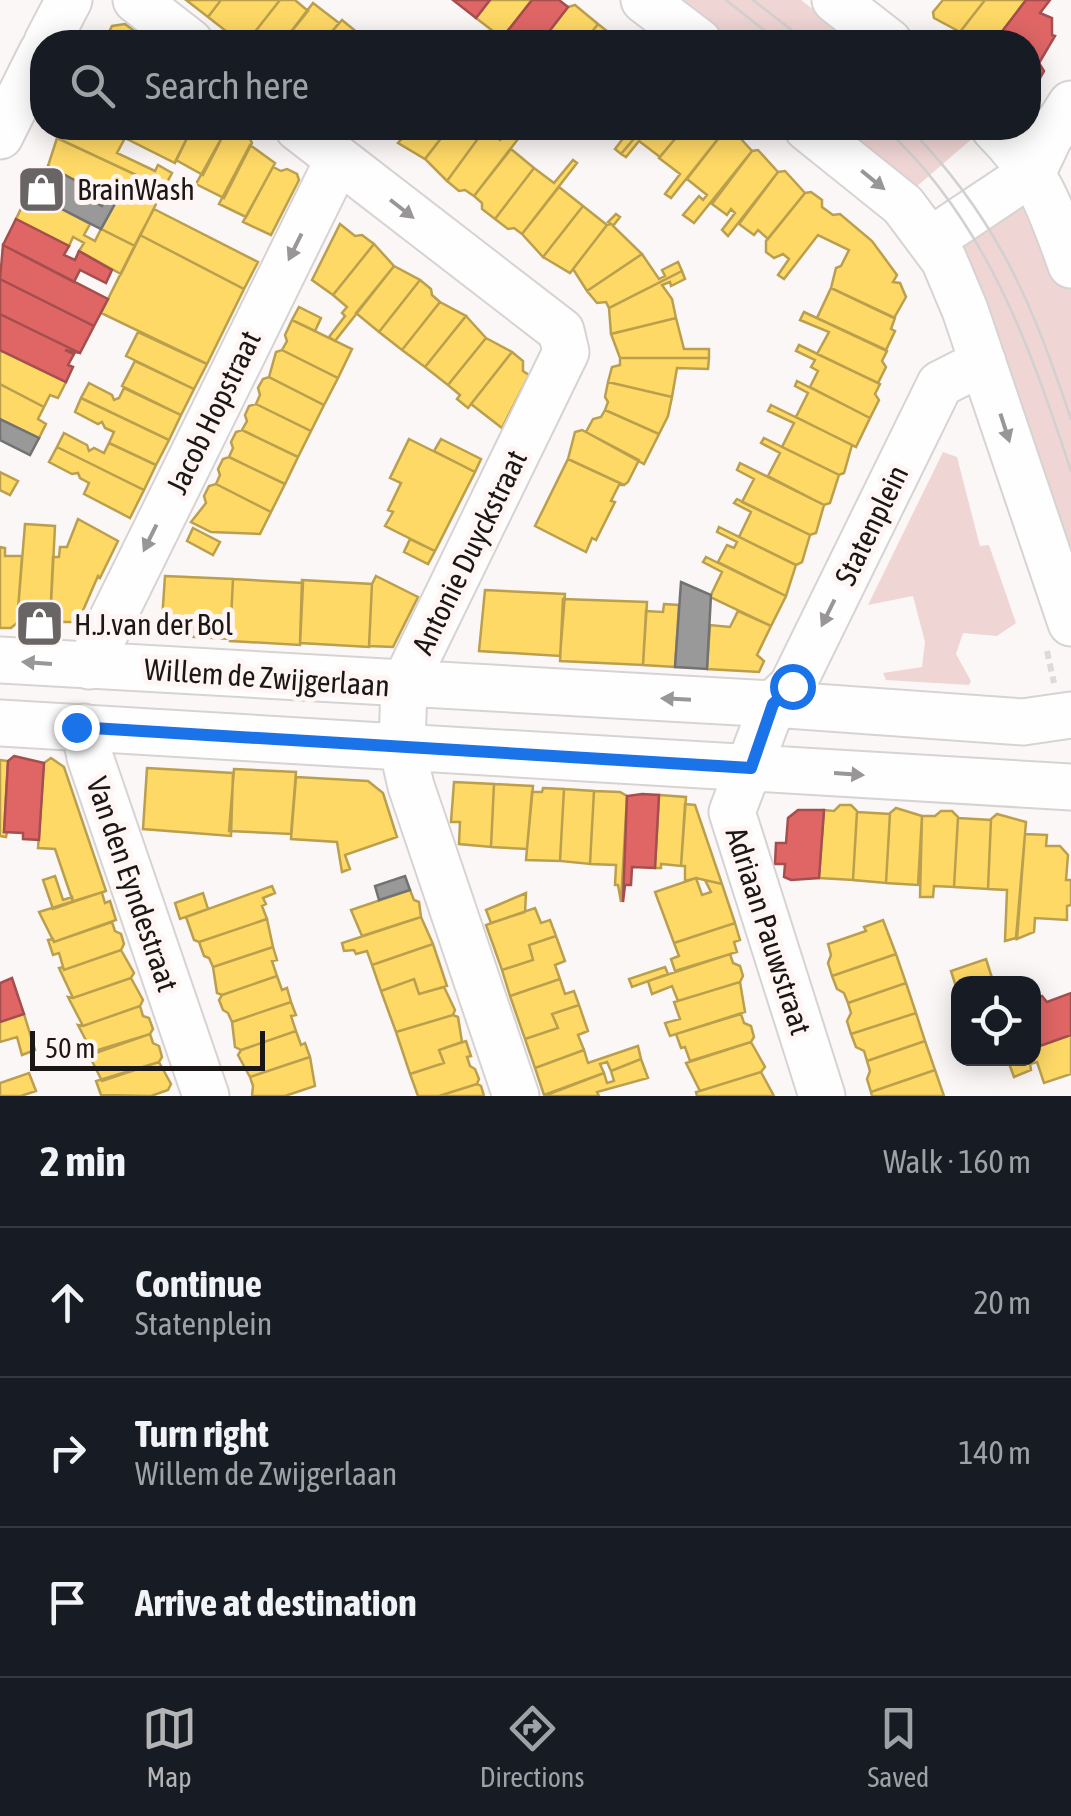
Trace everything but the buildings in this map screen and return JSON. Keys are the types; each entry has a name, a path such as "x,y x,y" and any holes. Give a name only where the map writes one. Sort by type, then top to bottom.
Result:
{"street":[{"path":"54,30 69,0"},
{"path":"136,0 175,30"},
{"path":"644,0 683,30"},
{"path":"836,0 874,30"},
{"path":"0,136 30,76"},
{"path":"1071,104 1048,138 1052,179 1046,195 1071,264"},
{"name":"Antonie Duyckstraat","path":"313,140 561,331 566,352 404,685 402,747 411,786 516,1096"},
{"path":"822,140 904,205 931,240 958,294 1071,622"},
{"path":"1008,140 1052,179"},
{"name":"Jacob Hopstraat","path":"89,666 338,160"},
{"path":"931,240 1052,179"},
{"name":"Statenplein","path":"751,768 773,704 792,686 940,384 982,362"},
{"name":"Willem de Zwijgerlaan","path":"0,660 773,704"},
{"path":"773,704 1023,722 1071,714"},
{"name":"Willem de Zwijgerlaan","path":"0,723 751,768"},
{"name":"Van den Eyndestraat","path":"84,727 90,757 206,1096"},
{"path":"751,768 1071,787"},
{"name":"Adriaan Pauwstraat","path":"751,768 732,812 822,1096"}],"shaded area":[{"path":"678,0 801,0 840,30 717,30"},
{"path":"854,140 971,140 915,188"},
{"path":"1028,200 1071,285 1071,591 957,241"},
{"path":"943,452 957,457 980,546 989,545 1016,623 997,636 963,633 956,654 971,681 969,685 886,680 883,673 922,667 925,642 913,596 868,605"}],"tram line":[{"path":"726,0 764,30"},
{"path":"753,0 792,30"},
{"path":"897,140 951,203 1000,287 1038,377 1071,471"},
{"path":"920,140 966,195 1008,263 1042,337 1071,419"}],"place":[{"name":"BrainWash","path":"42,189"},
{"name":"H.J.van der Bol","path":"39,624"}],"route":[{"path":"76,727 751,768 773,704 792,686"}]}
